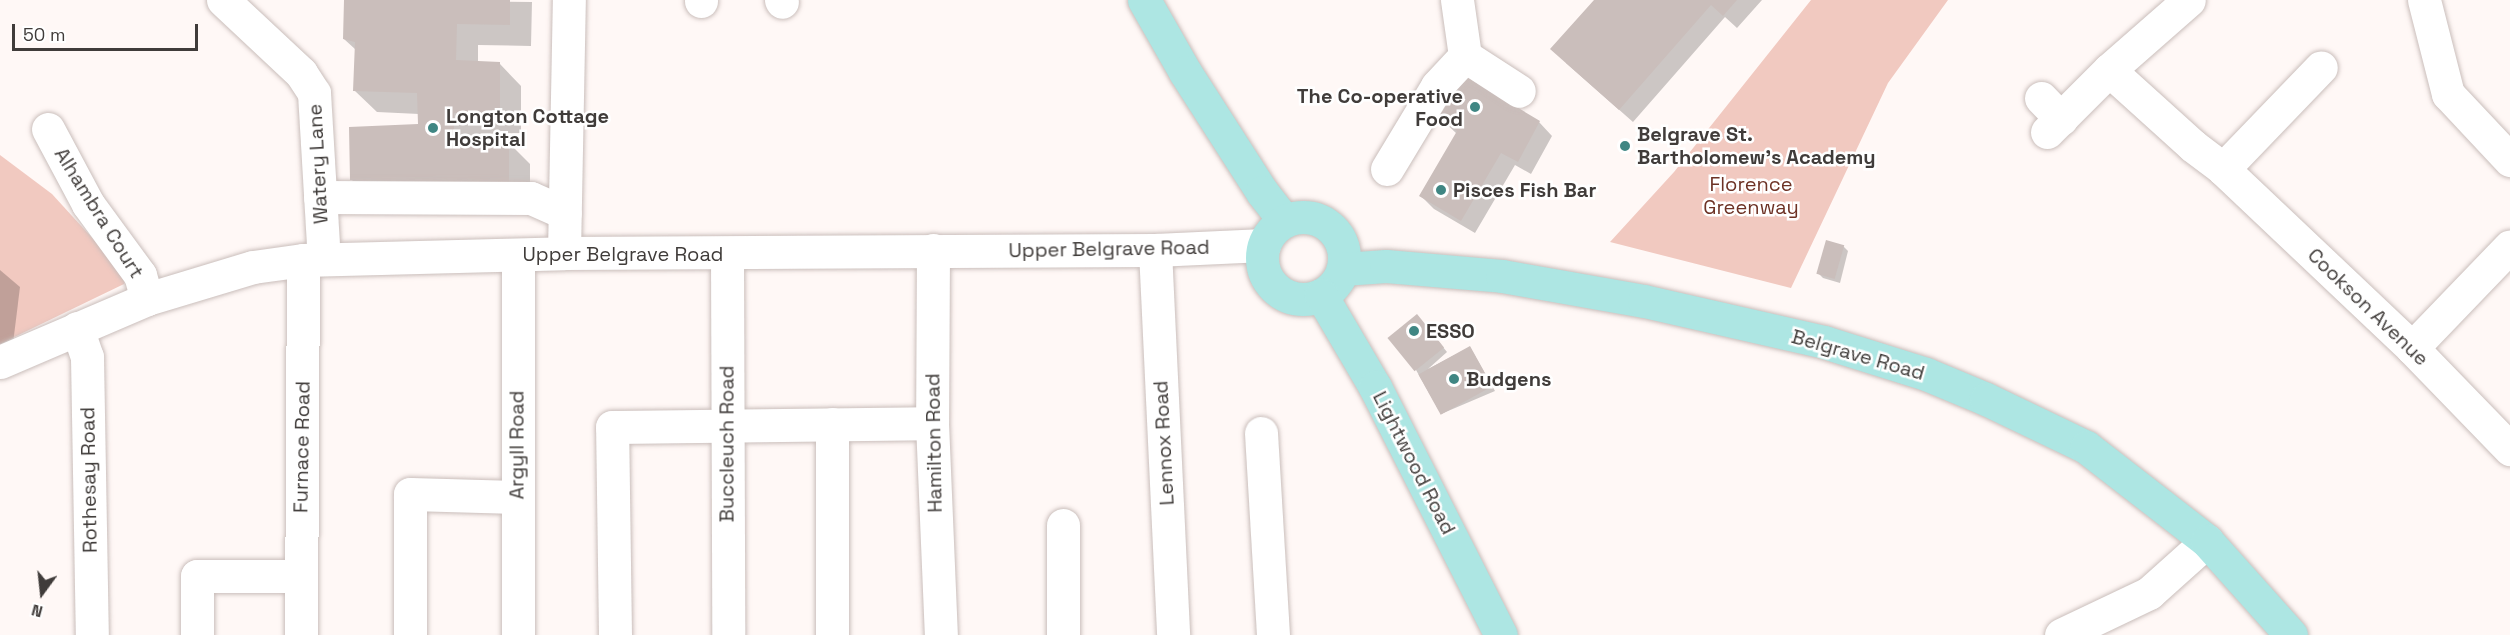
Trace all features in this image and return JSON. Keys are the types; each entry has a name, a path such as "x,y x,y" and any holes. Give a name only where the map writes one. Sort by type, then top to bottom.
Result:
{"main road":[{"path":"1144,0 1185,72 1262,192 1274,233 1263,268 1270,282 1280,292 1301,299 1321,295 1334,285 1342,269 1344,253 1332,229 1311,218 1299,217 1274,233"},
{"name":"Belgrave Road","path":"1342,269 1386,266 1502,276 1644,301 1824,342 1926,374 1986,399 2086,447 2207,541 2290,635"},
{"name":"Lightwood Road","path":"1321,295 1375,387 1501,635"}],"street":[{"name":"Watery Lane","path":"224,0 302,73 314,93 320,196 314,259"},
{"path":"564,253 569,0"},
{"path":"1457,0 1465,56 1519,92"},
{"path":"2050,116 2109,70 2189,0"},
{"path":"2424,0 2448,94 2510,160"},
{"path":"1387,169 1437,86 1465,56"},
{"path":"2223,169 2321,67"},
{"name":"Cookson Avenue","path":"2109,70 2193,146 2223,169 2412,348 2510,449"},
{"name":"Alhambra Court","path":"48,129 88,204 140,275 147,298"},
{"path":"320,196 531,198 565,213"},
{"name":"Upper Belgrave Road","path":"0,362 147,298 253,267 314,259 564,253 727,254 933,250 1155,250 1274,233"},
{"path":"2412,348 2510,246"},
{"name":"Hamilton Road","path":"933,250 932,423 940,635"},
{"name":"Lennox Road","path":"1155,250 1173,635"},
{"name":"Buccleuch Road","path":"727,254 728,635"},
{"name":"Argyll Road","path":"518,255 518,635"},
{"name":"Furnace Road","path":"301,635 301,576 314,259"},
{"name":"Rothesay Road","path":"77,328 87,357 92,635"},
{"path":"615,635 612,427 932,423"},
{"path":"832,424 832,635"},
{"path":"1261,434 1273,635"},
{"path":"410,635 410,494 518,497"},
{"path":"1063,525 1063,635"},
{"path":"2061,635 2149,593 2207,541"},
{"path":"196,635 197,576 301,576"}],"green space":[{"name":"Florence Greenway","path":"1811,0 1948,0 1888,83 1791,288 1610,242 1674,172"},
{"path":"0,155 52,194 126,275 124,284 0,344"}],"building":[{"path":"344,0 510,0 510,25 457,24 456,60 500,62 500,112 454,113 454,140 509,140 509,183 350,180 349,127 418,124 417,93 353,91 355,42 343,39"},
{"path":"1594,0 1737,0 1723,16 1711,5 1619,110 1550,49"},
{"path":"1465,76 1540,121 1518,162 1501,153 1461,221 1419,196 1457,131 1438,118"},
{"path":"1826,240 1844,245 1835,279 1816,274"},
{"path":"1417,314 1444,347 1415,371 1387,338"},
{"name":"Budgens","path":"1470,346 1492,386 1441,415 1418,375"}],"place":[{"name":"The Co-operative Food","path":"1475,107"},
{"name":"Longton Cottage Hospital","path":"433,128"},
{"name":"Belgrave St. Bartholomew's Academy","path":"1625,146"},
{"name":"Pisces Fish Bar","path":"1441,190"},
{"name":"ESSO","path":"1414,331"},
{"name":"Budgens","path":"1454,379"}]}
